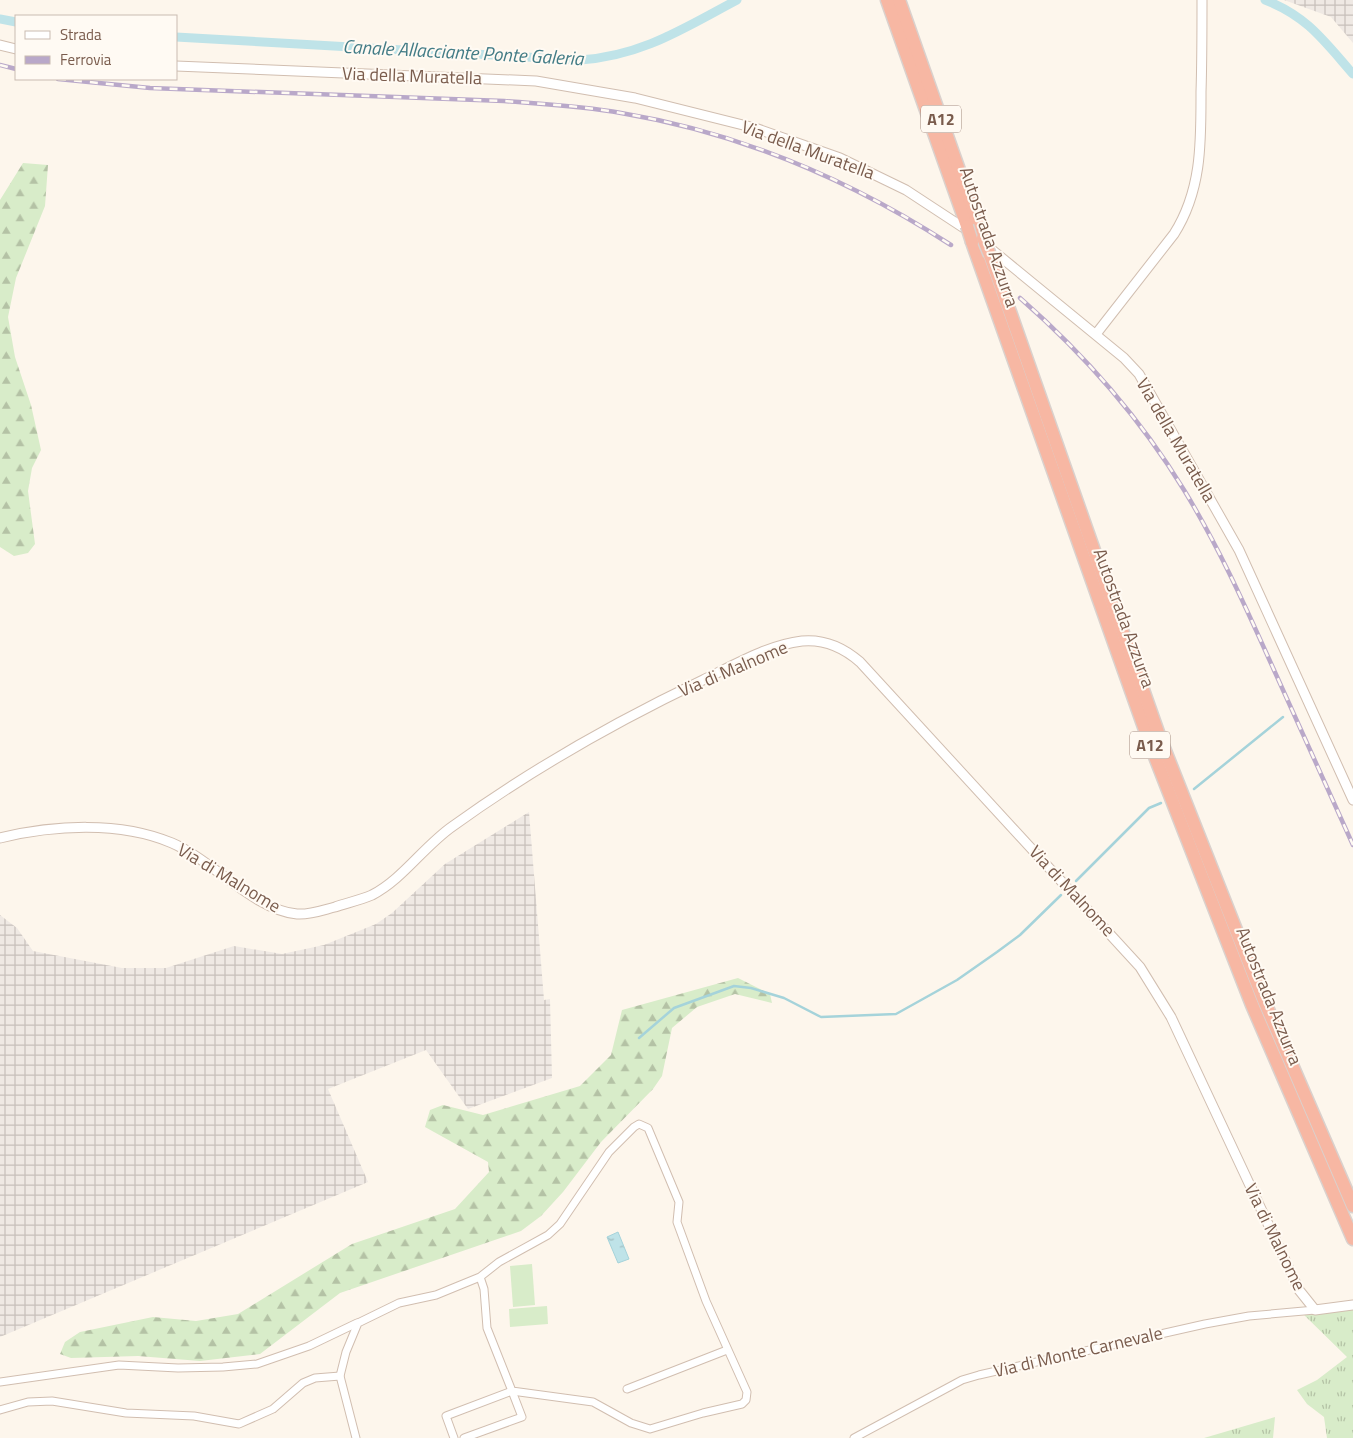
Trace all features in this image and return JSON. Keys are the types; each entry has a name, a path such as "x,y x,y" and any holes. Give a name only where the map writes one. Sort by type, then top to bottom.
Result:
{"highway":[{"name":"Autostrada Azzurra","path":"887,0 967,226 990,256 1160,738 1264,998 1353,1206"},
{"name":"Autostrada Azzurra","path":"899,0 978,240 1150,744 1252,1005 1353,1239"}],"street":[{"path":"1096,334 1174,234 1182,221 1194,190 1201,150 1202,3"},
{"path":"0,45 15,49"},
{"name":"Via della Muratella","path":"178,66 536,81 635,98 755,128 840,158 879,176 922,200 978,238 1096,334 1139,374 1239,550 1353,800"},
{"name":"Via di Malnome","path":"0,838 56,829 105,828 141,833 172,843 190,852 274,908 297,914 319,912 376,893 402,872 440,835 526,775 636,712 744,660 771,650 807,641 838,646 854,657 866,669 1127,951 1146,976 1171,1017 1296,1284 1315,1310 1353,1305"},
{"path":"0,1382 119,1364 178,1368 257,1364 309,1346 399,1303 436,1295 480,1277 499,1262 553,1232 613,1147 636,1124 645,1124 679,1202 677,1222 709,1309 747,1392 745,1402 698,1414 655,1429 634,1424 593,1402 512,1391 446,1416 454,1438"},
{"path":"464,1438 522,1417 487,1328 484,1289 480,1277"},
{"name":"Via di Monte Carnevale","path":"854,1438 962,1380 978,1375 1214,1322 1258,1314 1315,1310"},
{"path":"356,1438 356,1430 341,1385 340,1376 343,1360 358,1323"},
{"path":"627,1388 727,1350"},
{"path":"0,1410 28,1402 52,1401 126,1413 194,1416 235,1424 273,1410 307,1381 340,1376"}],"shaded area":[{"path":"1284,0 1353,0 1353,43 1331,17"},
{"path":"529,812 544,1000 550,999 552,1078 468,1109 426,1050 328,1089 368,1182 0,1337 0,915 17,928 33,951 122,968 166,968 234,946 282,954 324,945 376,924 392,913 445,864"}],"green space":[{"path":"23,163 48,165 45,206 16,278 8,317 15,357 31,405 41,450 32,468 28,491 35,544 28,553 14,556 0,547 0,200"},
{"path":"738,978 770,994 772,1003 735,994 697,1007 672,1028 662,1076 653,1089 601,1142 563,1192 541,1216 521,1231 340,1293 260,1354 200,1361 138,1356 71,1358 60,1354 65,1342 80,1332 153,1317 196,1321 238,1314 352,1244 455,1209 489,1172 488,1162 425,1127 430,1110 443,1105 483,1115 580,1086 611,1055 622,1010"},
{"path":"532,1264 535,1305 513,1307 510,1266"},
{"path":"547,1306 548,1324 510,1327 509,1309"},
{"path":"1353,1306 1353,1438 1327,1438 1324,1417 1307,1404 1297,1390 1317,1380 1347,1357 1301,1312"},
{"path":"1275,1417 1273,1438 1204,1438"}],"water":[{"path":"618,1232 629,1259 618,1263 607,1237"}],"waterway":[{"name":"Canale Allacciante Ponte Galeria","path":"178,37 580,60 623,53 643,47 737,0"},
{"name":"Canale Allacciante Ponte Galeria","path":"1265,0 1280,6 1304,22 1353,74"},
{"name":"Canale Allacciante Ponte Galeria","path":"0,19 15,22"},
{"path":"1194,789 1283,717"},
{"path":"1076,881 1149,808 1161,803"},
{"path":"639,1038 674,1008 734,986 751,988 784,998 821,1017 896,1014 957,980 997,952 1020,935 1061,895"}],"railway":[{"path":"0,65 15,69"},
{"path":"68,80 150,88 504,101 578,107 621,113 709,133 793,162 873,199 951,245"},
{"path":"1020,298 1044,319 1110,388 1149,438 1184,490 1208,531 1239,594 1353,845"}]}
